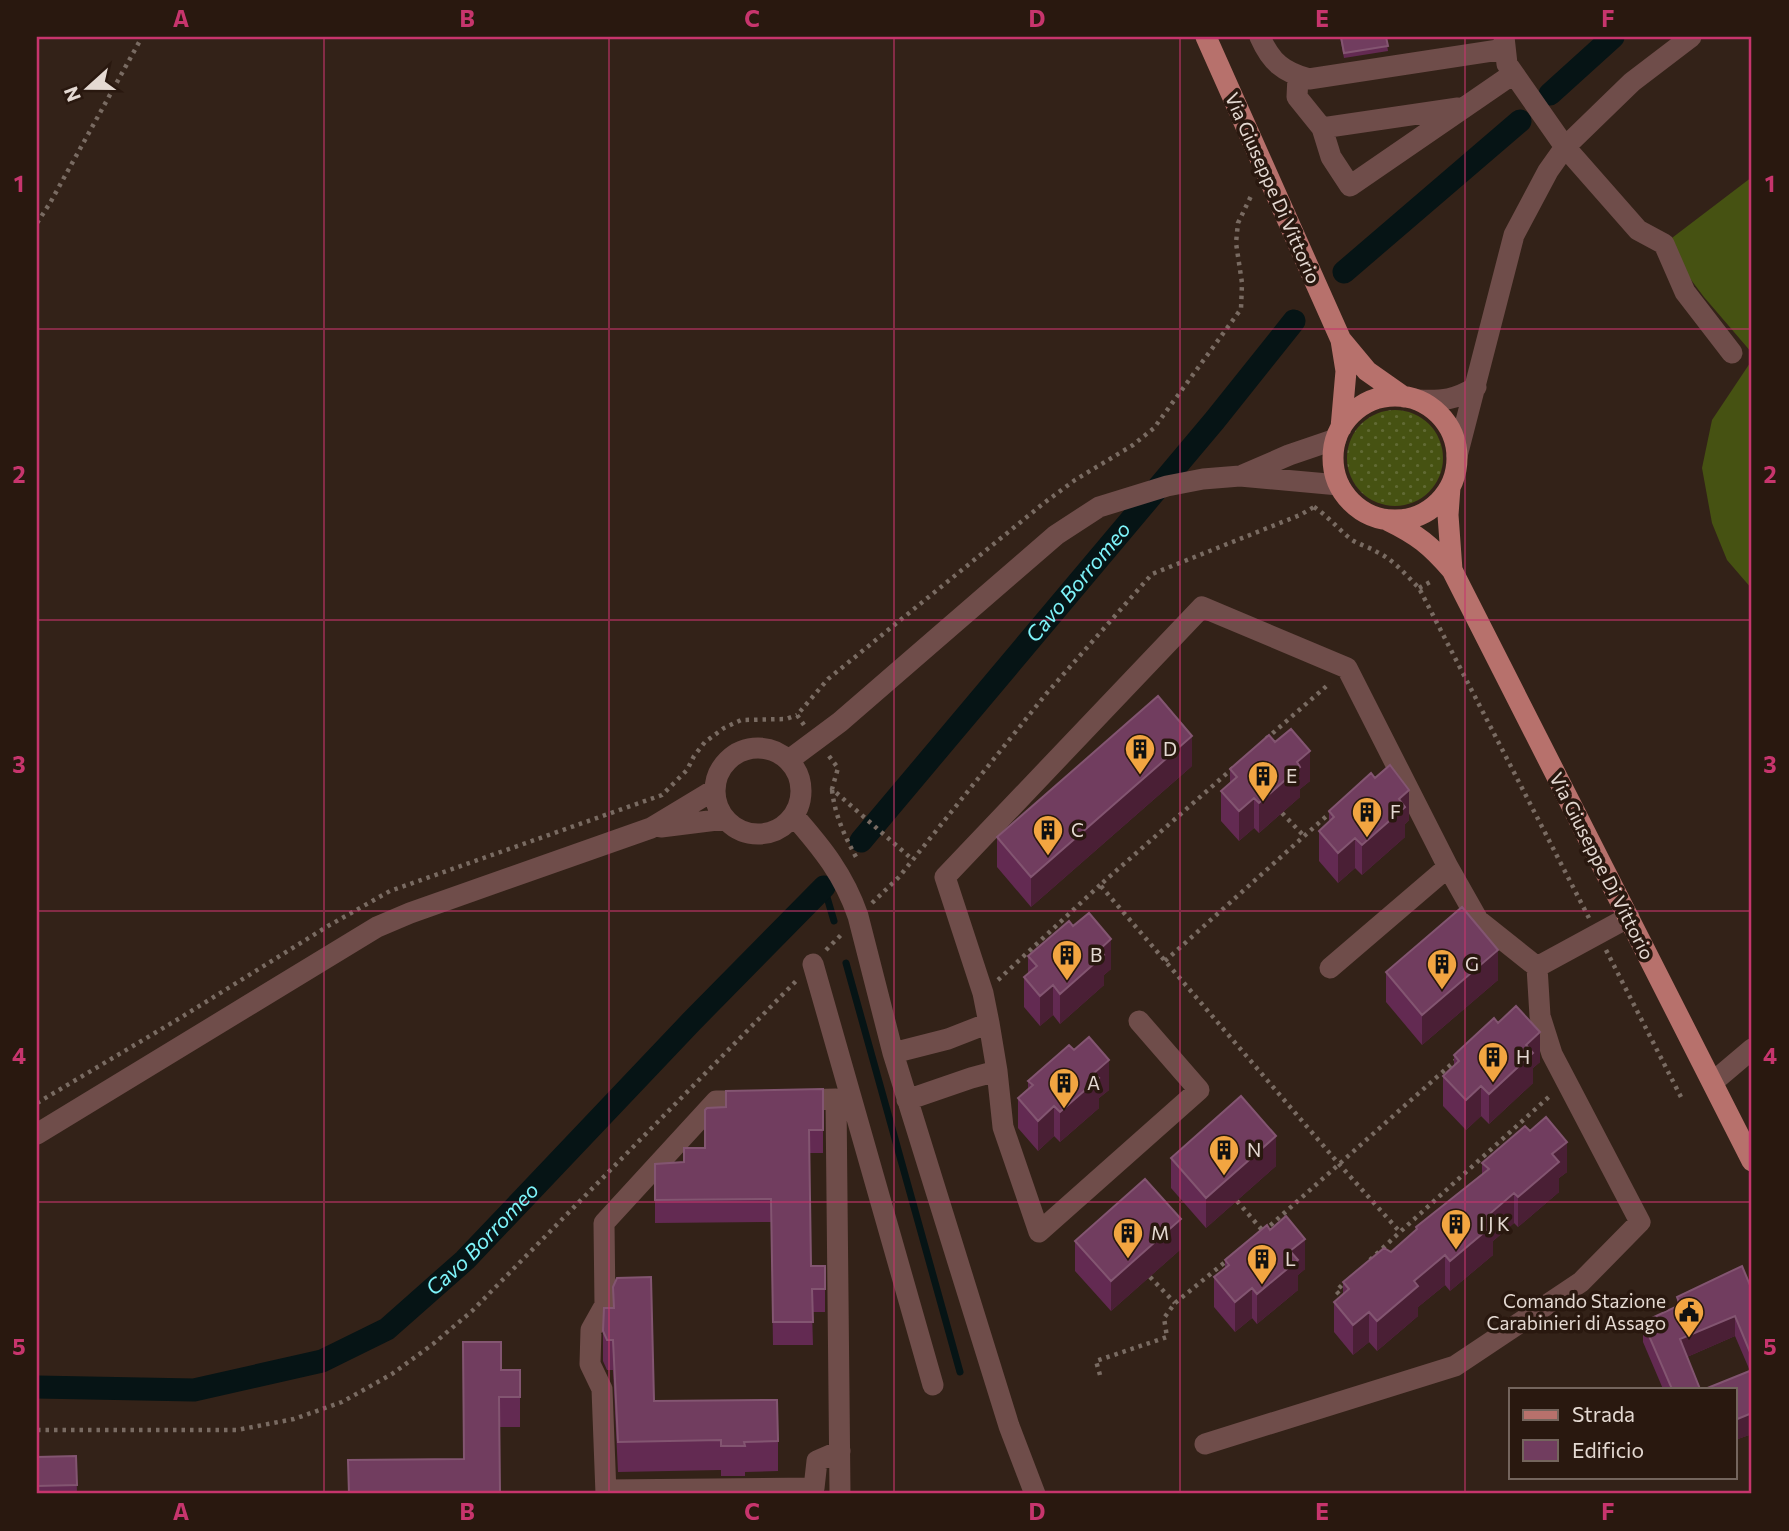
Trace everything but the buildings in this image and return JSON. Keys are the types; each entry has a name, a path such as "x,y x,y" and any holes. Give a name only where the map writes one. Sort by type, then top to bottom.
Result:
{"main road":[{"name":"Via Giuseppe Di Vittorio","path":"1206,37 1340,340"},
{"path":"1340,340 1367,371 1411,399 1431,408 1445,421 1453,437 1457,456 1456,470 1450,487 1440,501 1424,513 1409,519 1387,520 1361,510 1352,503 1339,485 1333,461 1346,371 1340,340"},
{"path":"1338,434 1353,413 1371,401 1386,397 1411,399"},
{"name":"Via Giuseppe Di Vittorio","path":"1450,487 1448,515 1452,570"},
{"name":"Via Giuseppe Di Vittorio","path":"1387,520 1415,533 1452,570 1752,1161"}],"street":[{"path":"1260,37 1266,51 1287,73 1308,79 1504,43 1507,64 1565,147 1638,230 1664,244 1685,292 1732,353"},
{"path":"1457,456 1514,235 1548,172 1565,147 1632,82 1691,37"},
{"path":"1297,76 1297,97 1322,128 1331,157 1350,186 1513,74"},
{"path":"1322,128 1465,107"},
{"path":"1411,399 1442,401 1460,397 1476,387"},
{"path":"1240,476 1338,434"},
{"path":"789,760 816,740 1056,535 1099,507 1167,486 1203,479 1240,476 1339,485"},
{"path":"1139,1021 1199,1090 1039,1233 1003,1127 997,1071 983,993 945,877 1202,607 1347,668 1448,867 1478,920 1537,967 1540,1016 1552,1054 1640,1222 1581,1282 1455,1366 1205,1444"},
{"path":"763,748 777,752 789,760 797,772 801,787 800,802 794,816 785,825 774,832 747,834 725,819 719,811 715,790 717,776 724,764 742,751 763,748"},
{"path":"37,1134 377,927 652,828 715,790"},
{"path":"794,816 827,853 859,916 892,1053 1009,1426 1035,1494"},
{"path":"652,828 725,819"},
{"path":"1331,968 1448,867"},
{"path":"1537,967 1629,917"},
{"path":"813,964 933,1385"},
{"path":"892,1053 957,1036 989,1023"},
{"path":"1713,1082 1752,1049"},
{"path":"907,1100 997,1071"},
{"path":"840,1451 817,1461 814,1489 606,1492 602,1389 590,1364 592,1330 605,1305 604,1223 716,1101 836,1099 840,1451 840,1494"}],"path":[{"path":"37,223 142,37"},
{"path":"1246,182 1257,206"},
{"path":"860,865 834,807 832,789 838,768 797,715 828,679 1044,503 1075,480 1133,445 1154,428 1241,309 1242,283 1236,243 1238,223 1252,194"},
{"path":"1293,480 1294,494 1325,513 1338,530 1398,566 1419,588 1682,1099"},
{"path":"37,1430 237,1430 294,1419 342,1402 392,1374 433,1344 471,1311 877,899 913,860 1046,694 1152,574 1314,507"},
{"path":"1264,740 1347,668"},
{"path":"983,993 1234,767"},
{"path":"832,789 913,860"},
{"path":"1165,961 1333,810"},
{"path":"1282,813 1304,835"},
{"path":"1100,885 1400,1232"},
{"path":"871,887 877,899"},
{"path":"1253,1239 1458,1059"},
{"path":"1363,1266 1565,1081"},
{"path":"1237,1201 1263,1231"},
{"path":"1100,1375 1096,1361 1167,1337 1164,1318 1175,1303 1234,1255"},
{"path":"1351,1306 1336,1291 1354,1274"},
{"path":"1150,1277 1175,1303"}],"green space":[{"path":"1752,177 1752,353 1704,297 1664,244"},
{"path":"1752,360 1752,589 1727,560 1712,523 1702,468 1712,420"},
{"path":"1395,410 1413,414 1429,424 1439,440 1443,458 1439,476 1429,492 1413,502 1395,506 1377,502 1361,492 1351,476 1347,458 1351,440 1361,424 1377,414"}],"waterway":[{"name":"Cavo Borromeo","path":"1550,94 1613,37"},
{"name":"Cavo Borromeo","path":"1344,272 1520,121"},
{"name":"Cavo Borromeo","path":"861,841 1215,420 1294,321"},
{"path":"824,887 834,921"},
{"name":"Cavo Borromeo","path":"37,1387 194,1390 322,1361 387,1329 465,1260 691,1022 824,887"},
{"path":"846,963 960,1372"}],"place":[{"name":"D","path":"1140,776"},
{"name":"E","path":"1263,803"},
{"name":"F","path":"1367,839"},
{"name":"C","path":"1048,857"},
{"name":"B","path":"1067,982"},
{"name":"G","path":"1442,991"},
{"name":"H","path":"1493,1084"},
{"name":"A","path":"1064,1110"},
{"name":"N","path":"1224,1177"},
{"name":"I J K","path":"1456,1251"},
{"name":"M","path":"1128,1260"},
{"name":"L","path":"1262,1286"},
{"name":"Comando Stazione Carabinieri di Assago","path":"1689,1339"}]}
